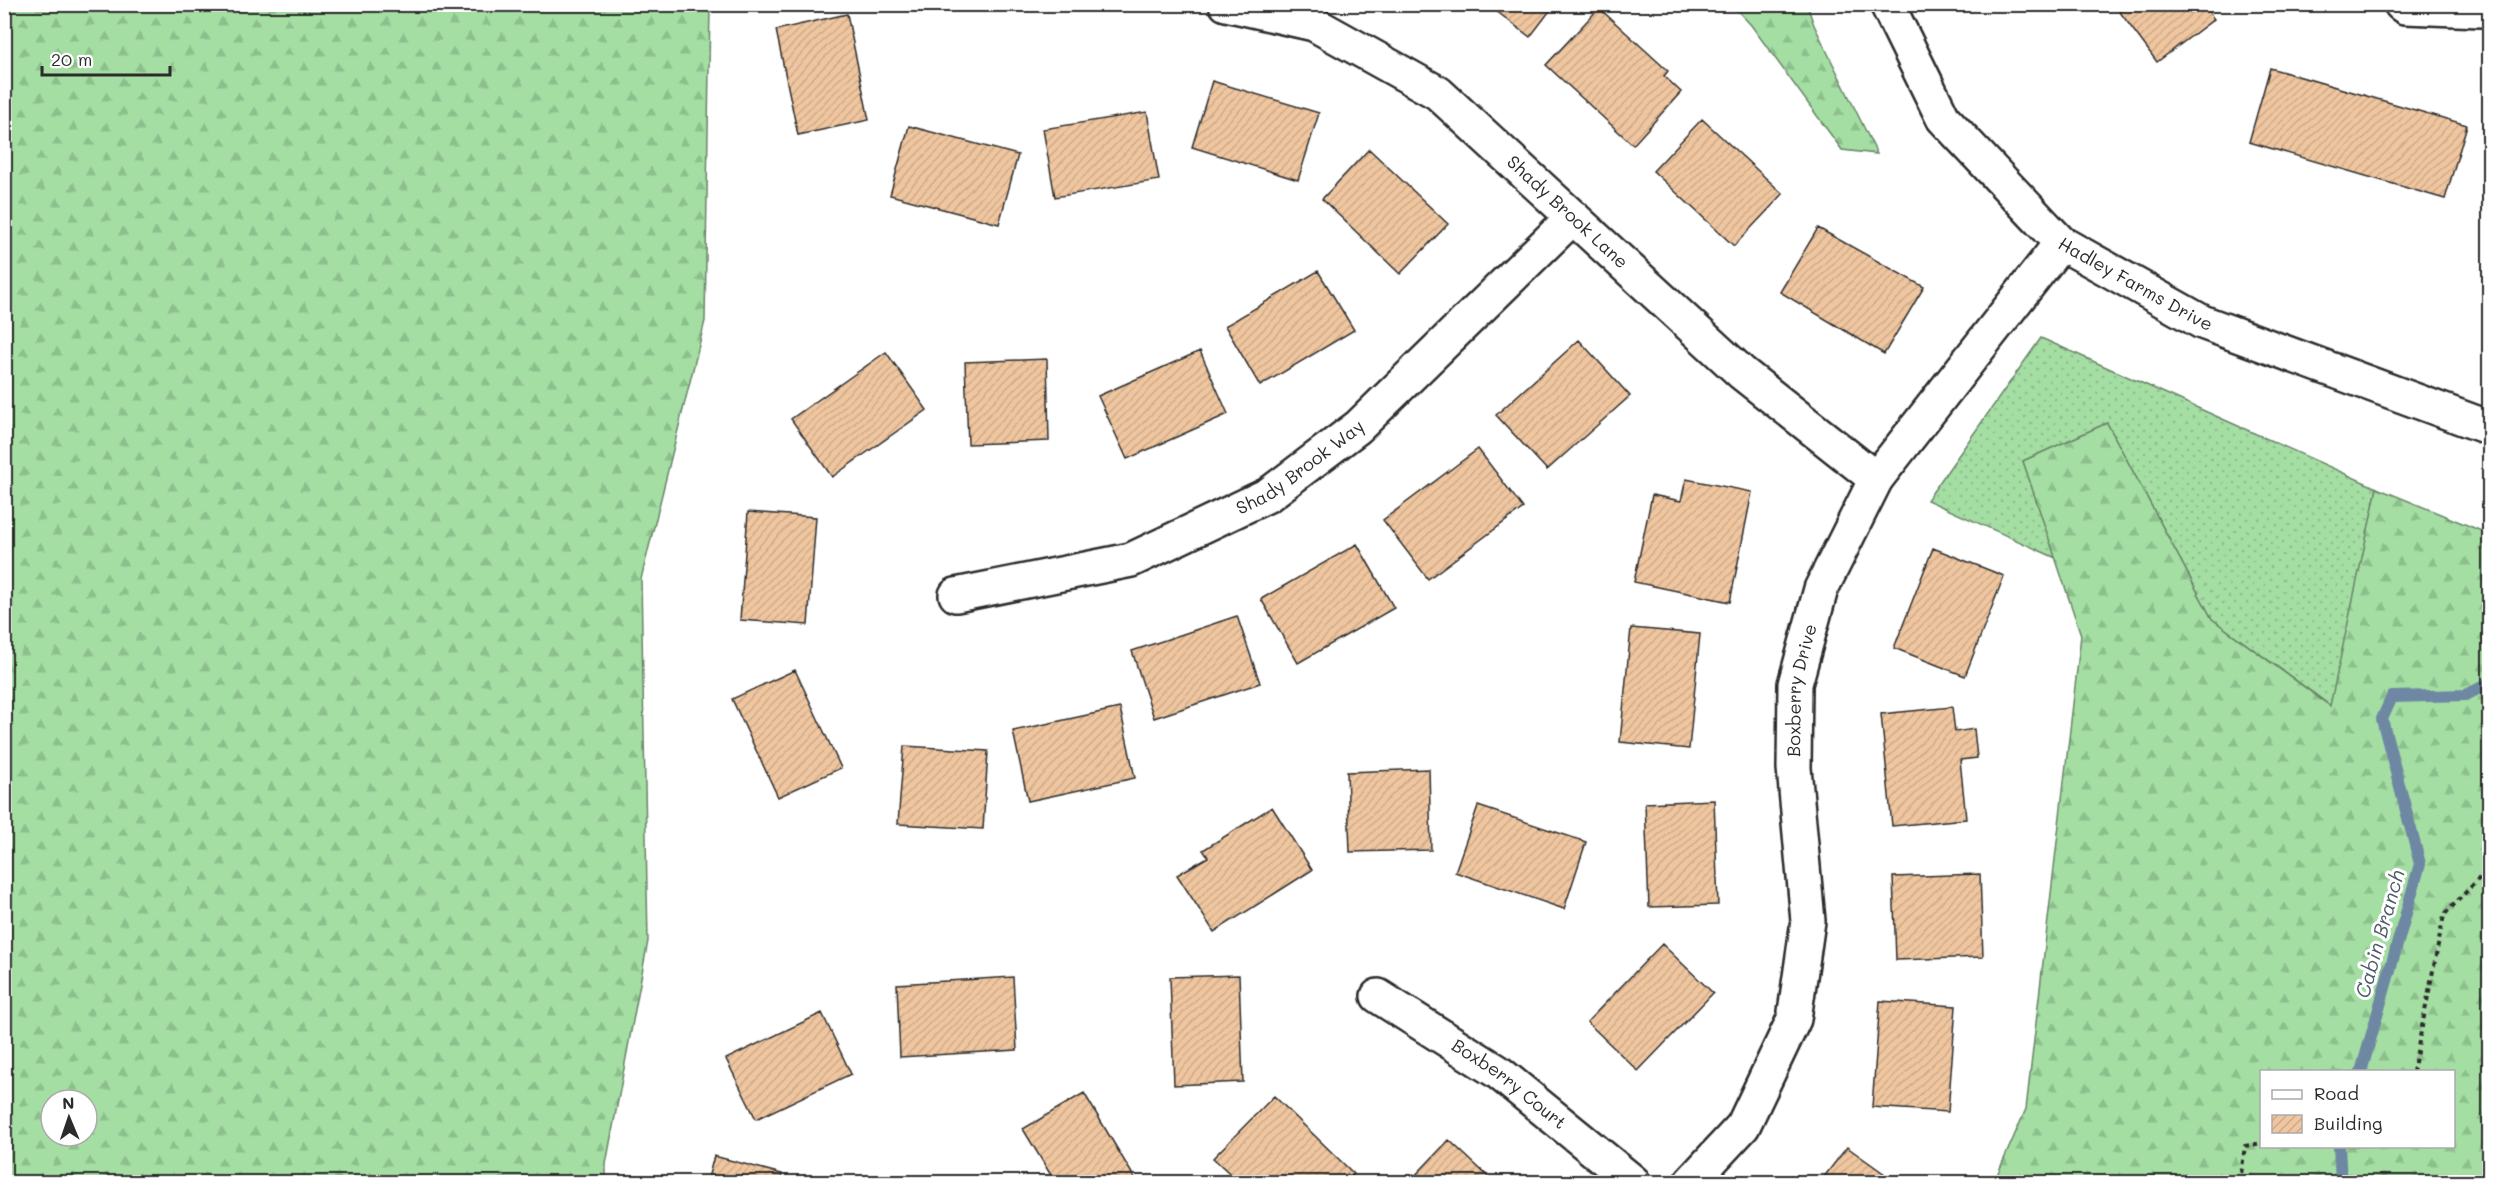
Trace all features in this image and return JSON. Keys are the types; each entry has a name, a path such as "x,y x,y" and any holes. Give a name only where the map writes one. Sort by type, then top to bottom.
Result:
{"street":[{"name":"Shady Brook Lane","path":"1226,4 1314,24 1438,93 1742,373 1876,479"},
{"name":"Hadley Farms Drive","path":"1887,4 1943,118 2061,243 2202,322 2490,428"},
{"path":"2401,4 2416,8 2481,10 2490,8"},
{"name":"Shady Brook Way","path":"956,595 1131,560 1268,495 1358,427 1573,217"},
{"name":"Boxberry Drive","path":"1691,1182 1743,1126 1794,1019 1808,921 1794,768 1795,684 1821,589 1876,479 2061,243"},
{"name":"Boxberry Court","path":"1378,996 1498,1072 1633,1182"}],"path":[{"path":"2413,1070 2444,915 2490,867"},
{"path":"2240,1182 2245,1146 2260,1143"}],"green space":[{"path":"5,4 710,5 705,321 641,579 648,941 606,1164 606,1182 5,1182"},
{"path":"1732,5 1807,5 1814,25 1877,154 1842,150 1751,25"},
{"path":"2041,338 2377,488 2331,706 2212,619 2107,423 2023,461 2056,558 1927,500"},
{"path":"2107,423 2212,619 2330,706 2377,488 2489,534 2489,1182 1994,1182 2026,1109 2081,635 2023,461"}],"building":[{"path":"1487,4 1555,4 1530,37"},
{"path":"2114,4 2203,4 2214,19 2157,62"},
{"path":"1599,8 1668,71 1664,76 1681,92 1633,145 1546,65"},
{"path":"847,14 869,120 798,135 776,30"},
{"path":"2270,68 2467,125 2445,199 2249,142"},
{"path":"1212,81 1319,113 1298,180 1192,147"},
{"path":"1147,112 1159,180 1055,197 1043,129"},
{"path":"1702,119 1783,194 1734,246 1653,171"},
{"path":"909,126 1018,155 999,224 890,195"},
{"path":"1369,149 1448,224 1400,274 1322,199"},
{"path":"1818,228 1924,287 1884,354 1780,292"},
{"path":"1318,271 1354,330 1260,386 1225,326"},
{"path":"1579,340 1630,396 1547,470 1496,415"},
{"path":"1200,351 1228,414 1127,459 1098,396"},
{"path":"886,352 927,410 832,477 791,419"},
{"path":"1047,359 1049,441 968,444 965,362"},
{"path":"1478,449 1523,508 1428,579 1383,520"},
{"path":"1686,479 1752,492 1730,602 1634,582 1652,495 1681,501"},
{"path":"748,512 816,517 808,625 740,620"},
{"path":"1357,544 1394,608 1298,663 1261,599"},
{"path":"1933,548 2004,576 1965,676 1894,648"},
{"path":"1237,616 1260,683 1154,718 1132,651"},
{"path":"1631,628 1700,634 1689,749 1620,742"},
{"path":"795,670 841,768 778,797 732,699"},
{"path":"1952,707 1955,732 1974,729 1977,758 1960,760 1966,819 1892,826 1881,714"},
{"path":"1120,708 1135,778 1028,801 1013,731"},
{"path":"904,746 988,751 983,829 898,824"},
{"path":"1429,769 1431,850 1350,852 1347,772"},
{"path":"1714,800 1718,905 1649,907 1645,803"},
{"path":"1478,806 1586,842 1564,909 1455,872"},
{"path":"1272,807 1312,870 1214,932 1177,875 1208,857 1203,850"},
{"path":"1980,874 1983,957 1896,960 1893,877"},
{"path":"1662,944 1713,993 1638,1071 1587,1022"},
{"path":"1239,975 1243,1082 1174,1085 1170,977"},
{"path":"1013,977 1017,1050 900,1057 897,984"},
{"path":"1880,1001 1956,1006 1948,1112 1872,1107"},
{"path":"822,1013 851,1074 756,1119 726,1059"},
{"path":"1084,1093 1137,1182 1055,1182 1023,1129"},
{"path":"1274,1096 1354,1174 1346,1182 1239,1182 1213,1158"},
{"path":"1449,1140 1494,1182 1409,1182"},
{"path":"1847,1147 1896,1182 1820,1182"},
{"path":"714,1156 782,1174 780,1182 707,1182"}],"waterway":[{"name":"Cabin Branch","path":"2362,1070 2420,864 2382,719 2392,697 2466,695 2490,683"},
{"name":"Cabin Branch","path":"2339,1148 2341,1182"}]}
